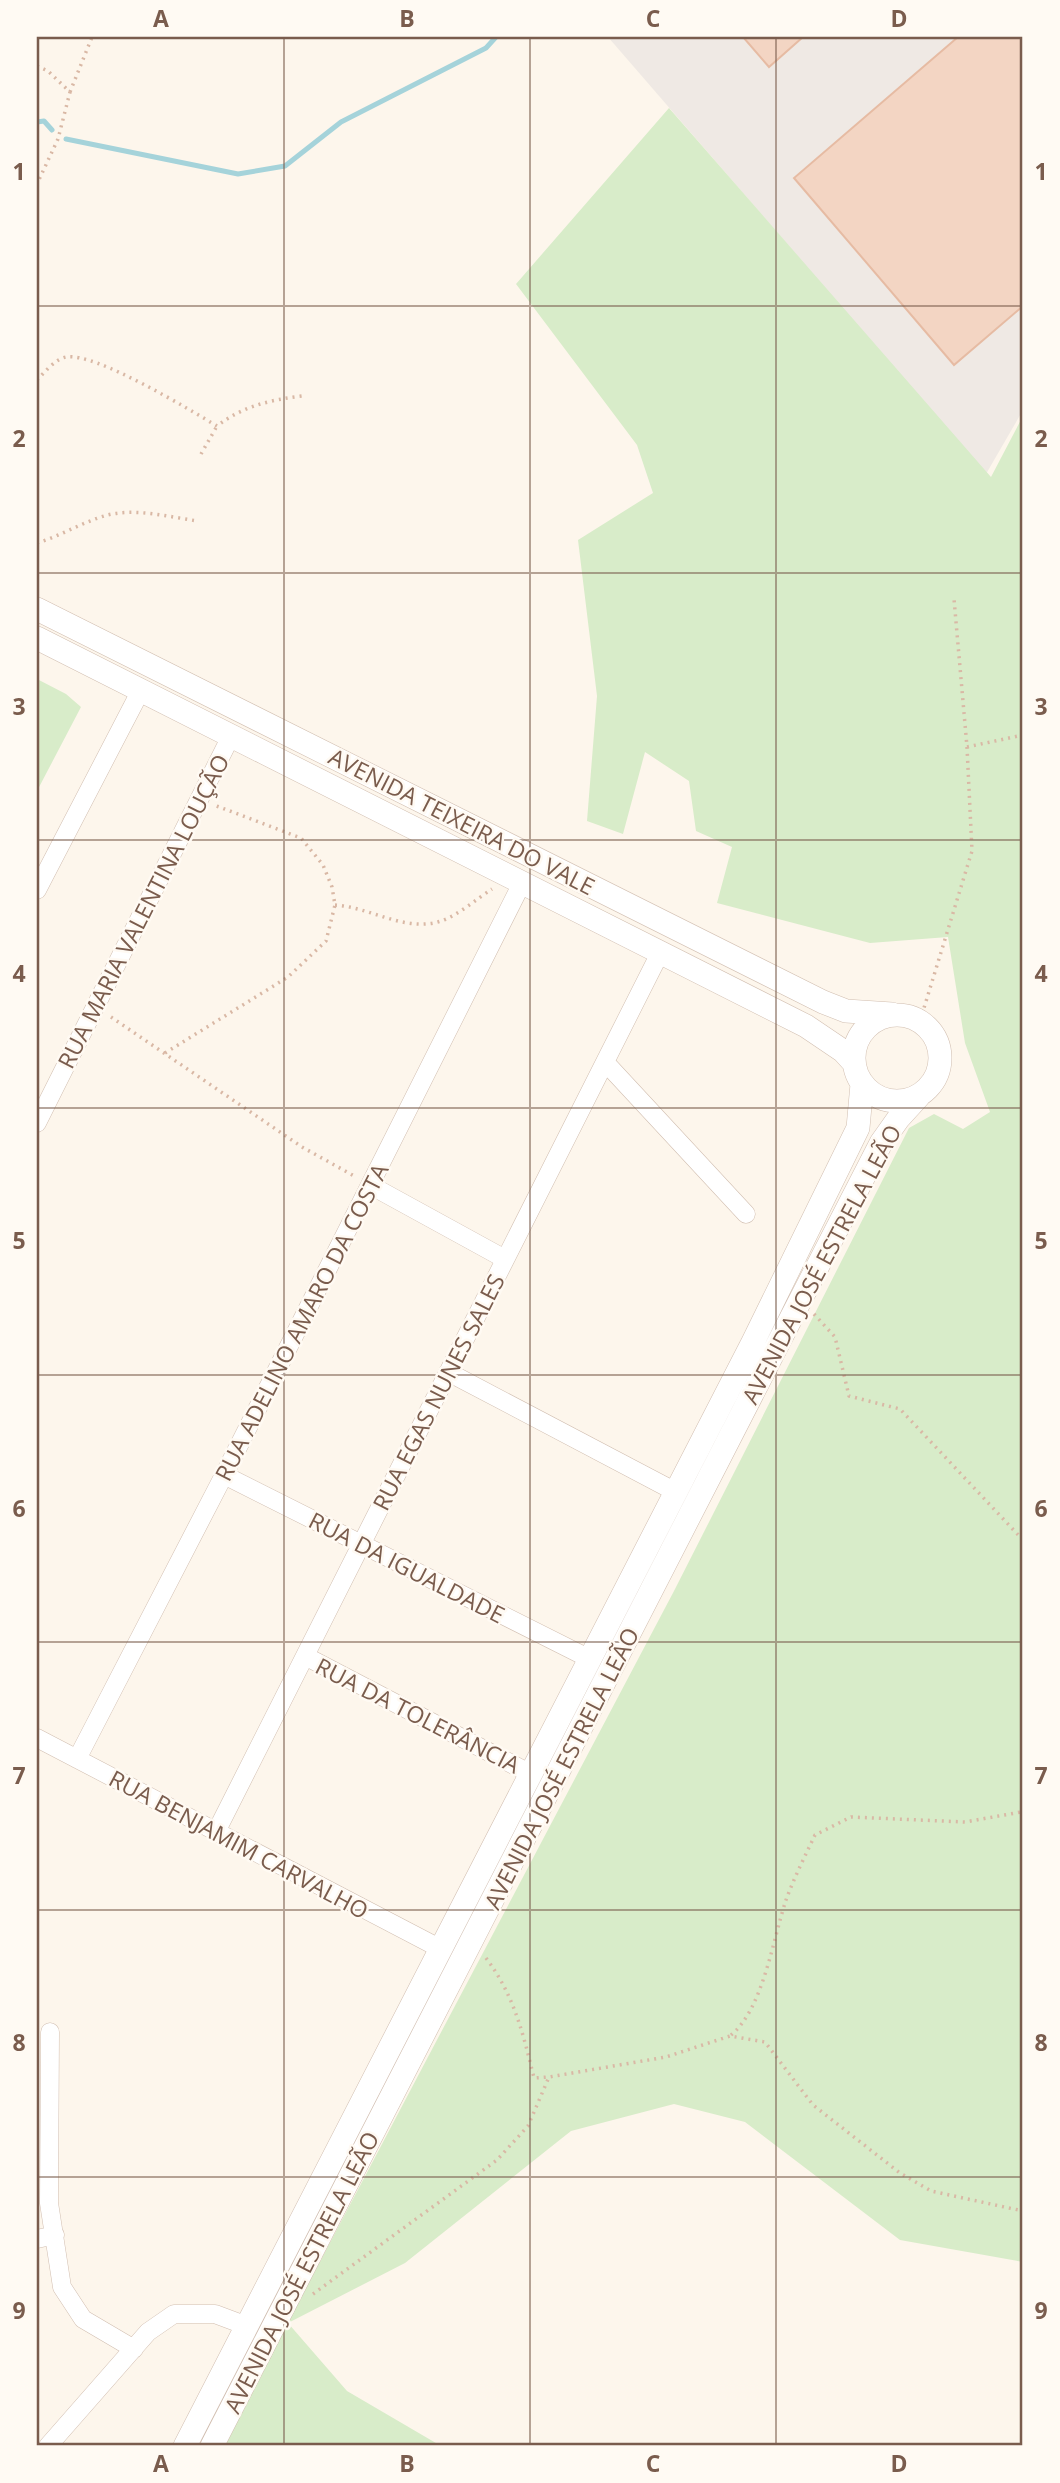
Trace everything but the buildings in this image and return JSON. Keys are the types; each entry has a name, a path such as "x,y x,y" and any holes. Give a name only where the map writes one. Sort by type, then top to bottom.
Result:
{"street":[{"name":"AVENIDA TEIXEIRA DO VALE","path":"37,609 823,1002 846,1011 907,1015 920,1021"},
{"name":"AVENIDA TEIXEIRA DO VALE","path":"37,638 806,1026 843,1051 871,1093 882,1099 894,1102 919,1096"},
{"path":"37,890 141,690"},
{"name":"RUA MARIA VALENTINA LOUÇÃO","path":"37,1123 231,736"},
{"name":"RUA ADELINO AMARO DA COSTA","path":"77,1759 370,1185 517,880"},
{"name":"RUA EGAS NUNES SALES","path":"216,1832 660,953"},
{"path":"858,1073 854,1049 859,1036 879,1018 892,1014"},
{"path":"919,1096 931,1086 941,1059 939,1044 932,1031 920,1021"},
{"path":"605,1062 746,1214"},
{"name":"AVENIDA JOSÉ ESTRELA LEÃO","path":"185,2446 676,1492 858,1128 858,1073"},
{"name":"AVENIDA JOSÉ ESTRELA LEÃO","path":"212,2446 881,1143 919,1096"},
{"path":"370,1185 505,1259"},
{"path":"448,1372 676,1492"},
{"name":"RUA DA IGUALDADE","path":"224,1475 590,1659"},
{"name":"RUA DA TOLERÂNCIA","path":"304,1656 531,1774"},
{"name":"RUA BENJAMIM CARVALHO","path":"37,1738 441,1949"},
{"path":"50,2032 49,2203 46,2237 62,2287 83,2319 134,2349"},
{"path":"48,2446 148,2332 174,2314 215,2314 247,2326"}],"path":[{"path":"37,184 58,139 70,92 92,37"},
{"path":"37,65 48,71 70,92"},
{"path":"37,380 55,362 65,357 76,357 126,376 217,426"},
{"path":"201,454 217,426 233,414 254,405 302,396"},
{"path":"37,543 117,513 198,521"},
{"path":"920,1021 972,851 967,747 954,599"},
{"path":"967,747 1023,735"},
{"path":"165,1053 288,977 304,964 326,941 335,905 332,887 323,865 301,838 199,799"},
{"path":"335,905 350,906 403,922 442,921 517,880"},
{"path":"95,1007 302,1147 370,1185"},
{"path":"801,1299 835,1338 849,1396 900,1409 1023,1540"},
{"path":"472,1940 502,1979 520,2021 534,2078 666,2057 730,2036 742,2027 755,2002 787,1898 815,1835 851,1817 965,1822 1021,1812 1023,1808"},
{"path":"730,2036 765,2042 813,2105 900,2173 931,2191 1023,2211"},
{"path":"308,2299 497,2160 528,2126 549,2077"}],"shaded area":[{"path":"608,37 1023,37 1023,410 986,474"}],"green space":[{"path":"669,108 991,477 1023,416 1023,2262 900,2240 745,2122 674,2104 571,2131 405,2263 288,2323 347,2391 441,2446 224,2446 287,2324 674,1591 909,1128 934,1114 963,1129 990,1112 965,1043 948,937 870,943 717,903 732,847 696,831 689,781 645,752 623,834 587,821 597,696 578,540 653,493 637,445 516,284"},
{"path":"37,679 66,694 81,707 37,791"}],"waterway":[{"path":"66,139 238,174 285,166 341,122 486,48 496,37"},
{"path":"37,122 44,121 52,130"}]}
